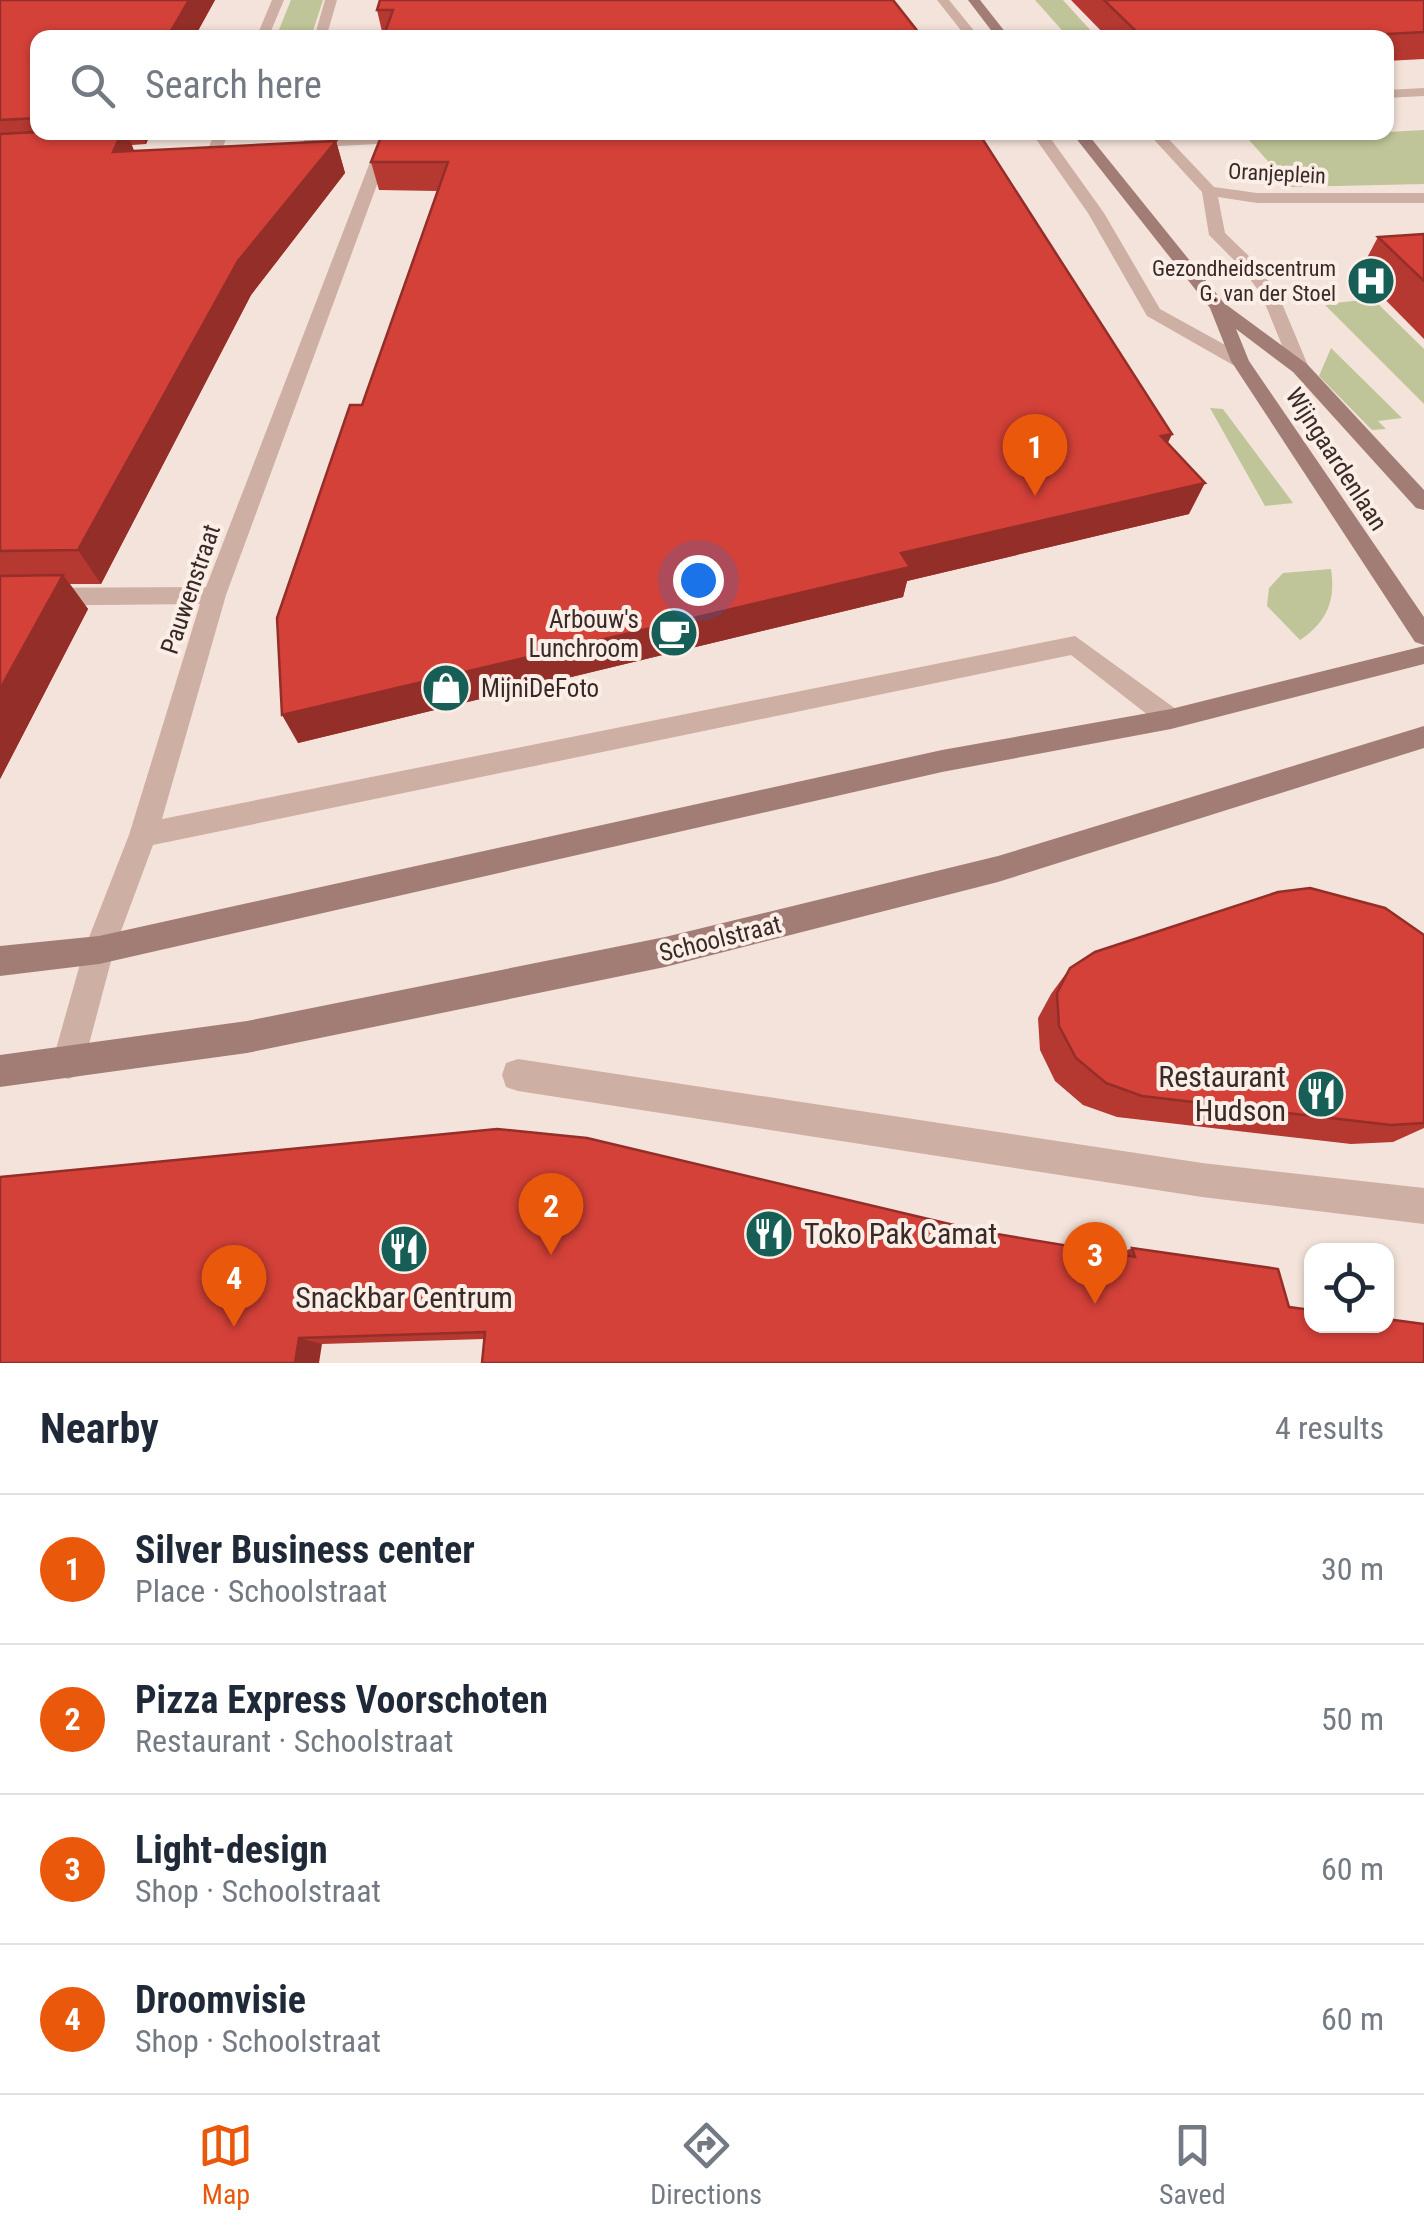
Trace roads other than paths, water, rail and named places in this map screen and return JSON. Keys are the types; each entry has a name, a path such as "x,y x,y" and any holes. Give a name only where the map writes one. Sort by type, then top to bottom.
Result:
{"main road":[{"path":"974,0 998,30"},
{"name":"Wijngaardenlaan","path":"1084,140 1218,307 1300,368 1424,502"},
{"name":"Wijngaardenlaan","path":"1218,307 1240,360 1424,636"},
{"path":"0,961 100,950 942,762 1172,719 1424,655"},
{"name":"Schoolstraat","path":"0,1071 247,1037 665,952 998,869 1424,738"}],"street":[{"path":"265,30 278,0"},
{"path":"322,30 331,0"},
{"path":"943,0 967,30"},
{"path":"1394,94 1424,92"},
{"path":"215,149 219,140"},
{"name":"Pauwenstraat","path":"68,1064 100,950 143,836 214,595 386,140"},
{"name":"Wijngaardenlaan","path":"1044,140 1096,212 1153,312 1240,360"},
{"name":"Oranjeplein","path":"1161,140 1208,191 1257,198 1424,198"},
{"path":"195,150 233,148"},
{"name":"Wijngaardenlaan","path":"1208,191 1217,235 1248,260 1276,304 1300,368"},
{"path":"0,597 214,595"},
{"path":"143,836 1076,645 1172,719"},
{"path":"518,1075 1183,1177 1424,1206"}],"place":[{"name":"Gezondheidscentrum G. van der Stoel","path":"1371,281"},
{"name":"Silver Business center","path":"1035,496"},
{"name":"Arbouw's Lunchroom","path":"674,633"},
{"name":"MijniDeFoto","path":"446,688"},
{"name":"Restaurant Hudson","path":"1321,1094"},
{"name":"Toko Pak Camat","path":"769,1234"},
{"name":"Snackbar Centrum","path":"404,1249"},
{"name":"Pizza Express Voorschoten","path":"551,1255"},
{"name":"Light-design","path":"1095,1304"},
{"name":"Droomvisie","path":"234,1327"}]}
